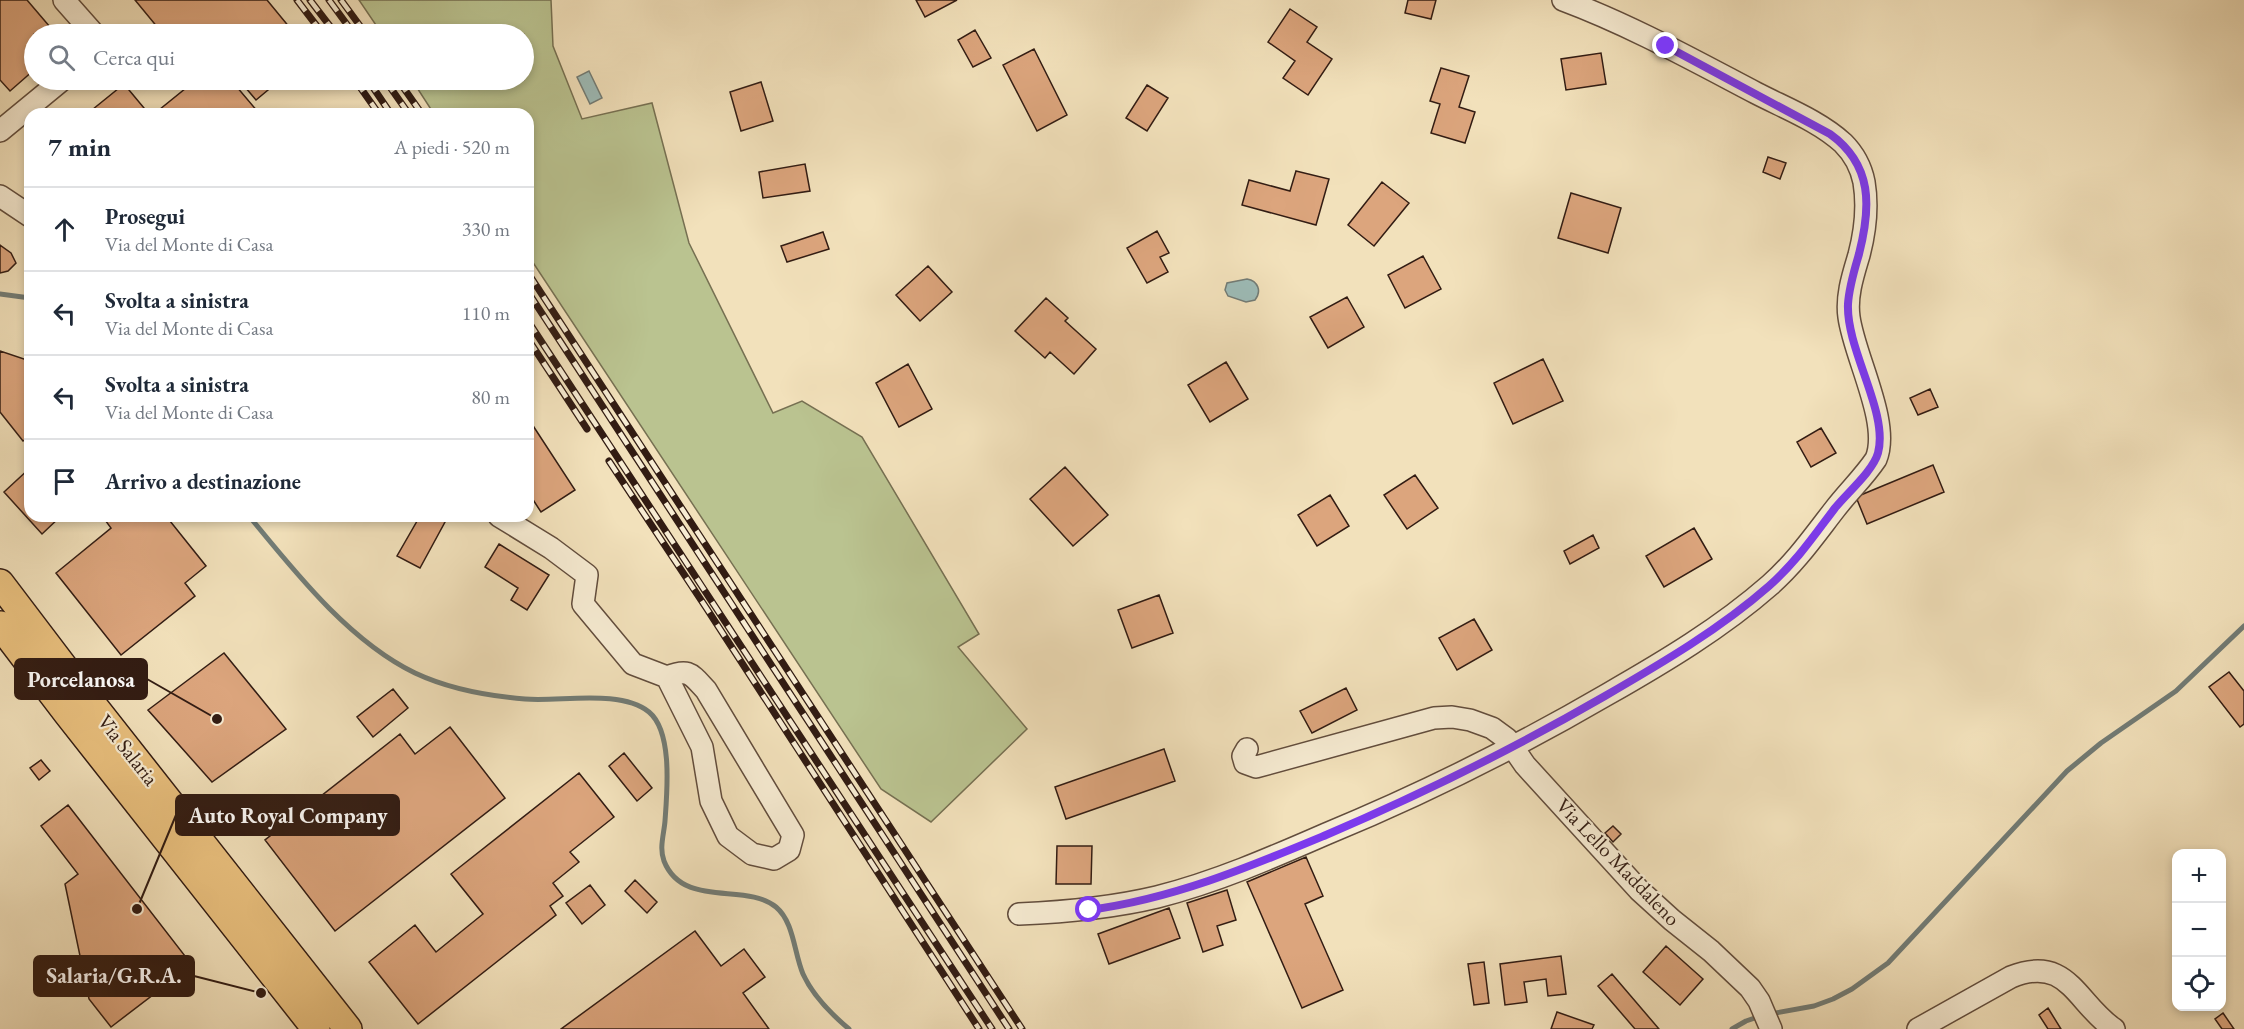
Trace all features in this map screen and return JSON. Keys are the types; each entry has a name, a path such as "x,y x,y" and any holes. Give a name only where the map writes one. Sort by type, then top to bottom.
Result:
{"main road":[{"name":"Via Salaria","path":"0,583 92,704 348,1029"},
{"name":"Via Salaria","path":"0,625 315,1029"}],"street":[{"path":"64,0 85,24"},
{"path":"1019,914 1105,908 1157,897 1214,880 1389,808 1513,747 1647,672 1758,596 1810,545 1834,510 1872,463 1879,449 1875,413 1855,348 1848,316 1849,294 1861,244 1865,213 1864,182 1854,156 1830,134 1796,114 1655,40 1563,0"},
{"path":"28,108 50,90"},
{"path":"0,131 24,111"},
{"path":"0,196 24,212"},
{"path":"509,522 551,548 586,575 583,604 633,664 667,677 702,747 711,801 728,836 752,854 774,859 789,850 792,835 705,690 690,673 681,671 667,677"},
{"name":"Via Lello Maddaleno","path":"1247,749 1243,756 1245,763 1256,766 1443,717 1470,720 1492,728 1507,739 1526,765 1634,884 1659,909 1711,951 1745,983 1758,1000 1770,1028"},
{"path":"1918,1029 2011,977 2026,971 2038,970 2054,974 2067,981 2093,1012 2114,1029"}],"green space":[{"path":"359,0 551,0 553,46 582,119 652,103 689,243 773,413 802,401 862,437 979,634 958,647 1027,729 931,822 881,789 534,264 534,108 430,108 418,90 534,90 534,24 375,24"}],"water":[{"path":"589,71 602,98 590,104 577,77"},
{"path":"1247,279 1258,287 1255,300 1246,302 1228,296 1225,290 1227,283"}],"building":[{"path":"0,0 27,0 47,24 24,24 24,79 10,91 0,80"},
{"path":"135,0 267,0 287,24 155,24"},
{"path":"916,0 957,0 925,17"},
{"path":"1408,0 1436,0 1431,19 1405,13"},
{"path":"1290,9 1317,27 1307,42 1332,59 1308,95 1283,78 1295,61 1268,42"},
{"path":"975,30 991,58 973,67 958,40"},
{"path":"1034,49 1067,115 1037,131 1003,65"},
{"path":"1601,53 1606,84 1566,90 1561,59"},
{"path":"1441,68 1469,76 1459,107 1475,112 1465,143 1431,133 1440,104 1430,101"},
{"path":"761,82 773,121 741,131 730,92"},
{"path":"1147,85 1168,98 1147,131 1126,118"},
{"path":"117,90 129,90 144,108 94,108"},
{"path":"184,90 239,90 255,108 161,108"},
{"path":"248,90 268,90 256,100"},
{"path":"1768,157 1786,163 1780,179 1763,172"},
{"path":"805,164 810,191 763,198 759,172"},
{"path":"1296,171 1329,179 1316,225 1242,205 1249,180 1290,191"},
{"path":"1382,182 1409,203 1374,246 1348,225"},
{"path":"1571,193 1621,208 1608,253 1558,238"},
{"path":"1157,231 1169,253 1160,257 1168,272 1147,283 1127,248"},
{"path":"823,232 829,249 787,262 781,246"},
{"path":"0,245 11,253 16,263 8,271 0,273"},
{"path":"1423,256 1441,289 1405,308 1388,275"},
{"path":"928,266 952,292 920,321 896,295"},
{"path":"1347,297 1364,327 1328,348 1310,317"},
{"path":"1046,298 1068,318 1065,321 1096,349 1074,374 1050,352 1045,358 1015,331"},
{"path":"0,351 24,359 24,440 0,412"},
{"path":"1543,359 1563,401 1513,424 1494,383"},
{"path":"1226,362 1248,399 1210,422 1188,385"},
{"path":"908,364 932,409 899,427 876,383"},
{"path":"1930,389 1938,407 1918,415 1910,398"},
{"path":"534,427 575,490 541,512 534,501"},
{"path":"1821,428 1836,453 1811,467 1797,442"},
{"path":"1933,465 1944,492 1867,524 1856,497"},
{"path":"1065,467 1108,515 1073,546 1030,499"},
{"path":"24,474 24,514 4,492"},
{"path":"1415,475 1438,508 1407,529 1384,495"},
{"path":"1330,495 1349,526 1317,546 1298,515"},
{"path":"31,522 55,522 42,534"},
{"path":"106,522 171,522 206,566 185,583 195,596 121,655 56,573 111,528"},
{"path":"417,522 445,522 420,568 397,556"},
{"path":"1694,528 1712,559 1664,587 1646,556"},
{"path":"1593,535 1599,548 1570,564 1564,551"},
{"path":"499,544 549,575 527,610 511,600 518,588 485,567"},
{"path":"1159,595 1173,633 1132,648 1118,610"},
{"path":"1474,619 1492,650 1457,670 1439,638"},
{"path":"224,653 286,729 212,782 148,710"},
{"path":"2229,672 2244,691 2244,724 2240,727 2209,687"},
{"path":"1346,688 1357,710 1312,733 1300,711"},
{"path":"393,689 408,708 373,737 357,717"},
{"path":"450,727 505,798 335,931 265,840 400,734 415,754"},
{"path":"1164,749 1175,781 1066,819 1055,787"},
{"path":"624,753 652,788 637,801 609,766"},
{"path":"41,760 50,771 39,780 30,768"},
{"path":"579,773 614,817 570,852 579,862 553,883 563,896 550,906 556,915 418,1024 369,962 415,925 436,952 483,914 451,874"},
{"path":"68,805 192,965 111,1027 89,999 65,884 78,874 41,826"},
{"path":"1613,826 1621,834 1613,842 1605,833"},
{"path":"1057,846 1092,846 1091,884 1056,884"},
{"path":"1306,857 1323,896 1305,904 1343,990 1302,1008 1247,882"},
{"path":"635,880 657,902 647,913 625,891"},
{"path":"590,885 605,905 582,924 566,903"},
{"path":"1227,890 1236,920 1217,926 1223,945 1203,952 1187,903"},
{"path":"1169,908 1180,938 1109,964 1098,934"},
{"path":"695,931 721,966 744,949 765,977 743,993 769,1029 561,1029"},
{"path":"1666,946 1703,979 1680,1005 1643,972"},
{"path":"1561,956 1566,994 1548,996 1546,979 1524,982 1527,1002 1505,1005 1500,964"},
{"path":"1484,962 1489,1003 1474,1005 1468,964"},
{"path":"1612,974 1659,1029 1635,1029 1598,986"},
{"path":"2048,1008 2061,1029 2048,1029 2039,1015"},
{"path":"1557,1012 1594,1025 1592,1029 1551,1029"},
{"path":"2223,1013 2234,1029 2222,1029 2215,1019"}],"waterway":[{"path":"0,294 24,297"},
{"path":"254,522 324,604 368,643 415,673 441,683 483,694 525,699 607,699 637,705 649,712 657,721 665,748 667,795 662,851 664,861 673,876 685,885 700,890 749,896 776,907 787,921 807,982 823,1004 849,1029"},
{"path":"1770,1014 1814,1006 1833,999 1852,989 1888,963 2067,771 2101,743 2176,691 2244,626"},
{"path":"1732,1029 1761,1016"}],"railway":[{"path":"297,0 315,24"},
{"path":"310,0 328,24"},
{"path":"329,0 347,24"},
{"path":"341,0 359,24"},
{"path":"362,90 375,108"},
{"path":"375,90 387,108"},
{"path":"392,90 405,108"},
{"path":"405,90 418,108"},
{"path":"534,282 1022,1029"},
{"path":"534,301 1009,1029"},
{"path":"534,330 992,1029"},
{"path":"534,348 587,429"},
{"path":"609,461 979,1029"}],"place":[{"name":"Porcelanosa","path":"217,719"},
{"name":"Auto Royal Company","path":"137,909"},
{"name":"Salaria/G.R.A.","path":"261,993"}],"route":[{"path":"1089,910 1140,901 1190,888 1253,865 1389,808 1513,747 1647,672 1737,612 1770,585 1810,545 1834,510 1876,459 1879,449 1877,422 1870,392 1855,348 1848,311 1849,294 1865,223 1866,202 1862,174 1854,156 1844,144 1796,114 1666,46"}]}
